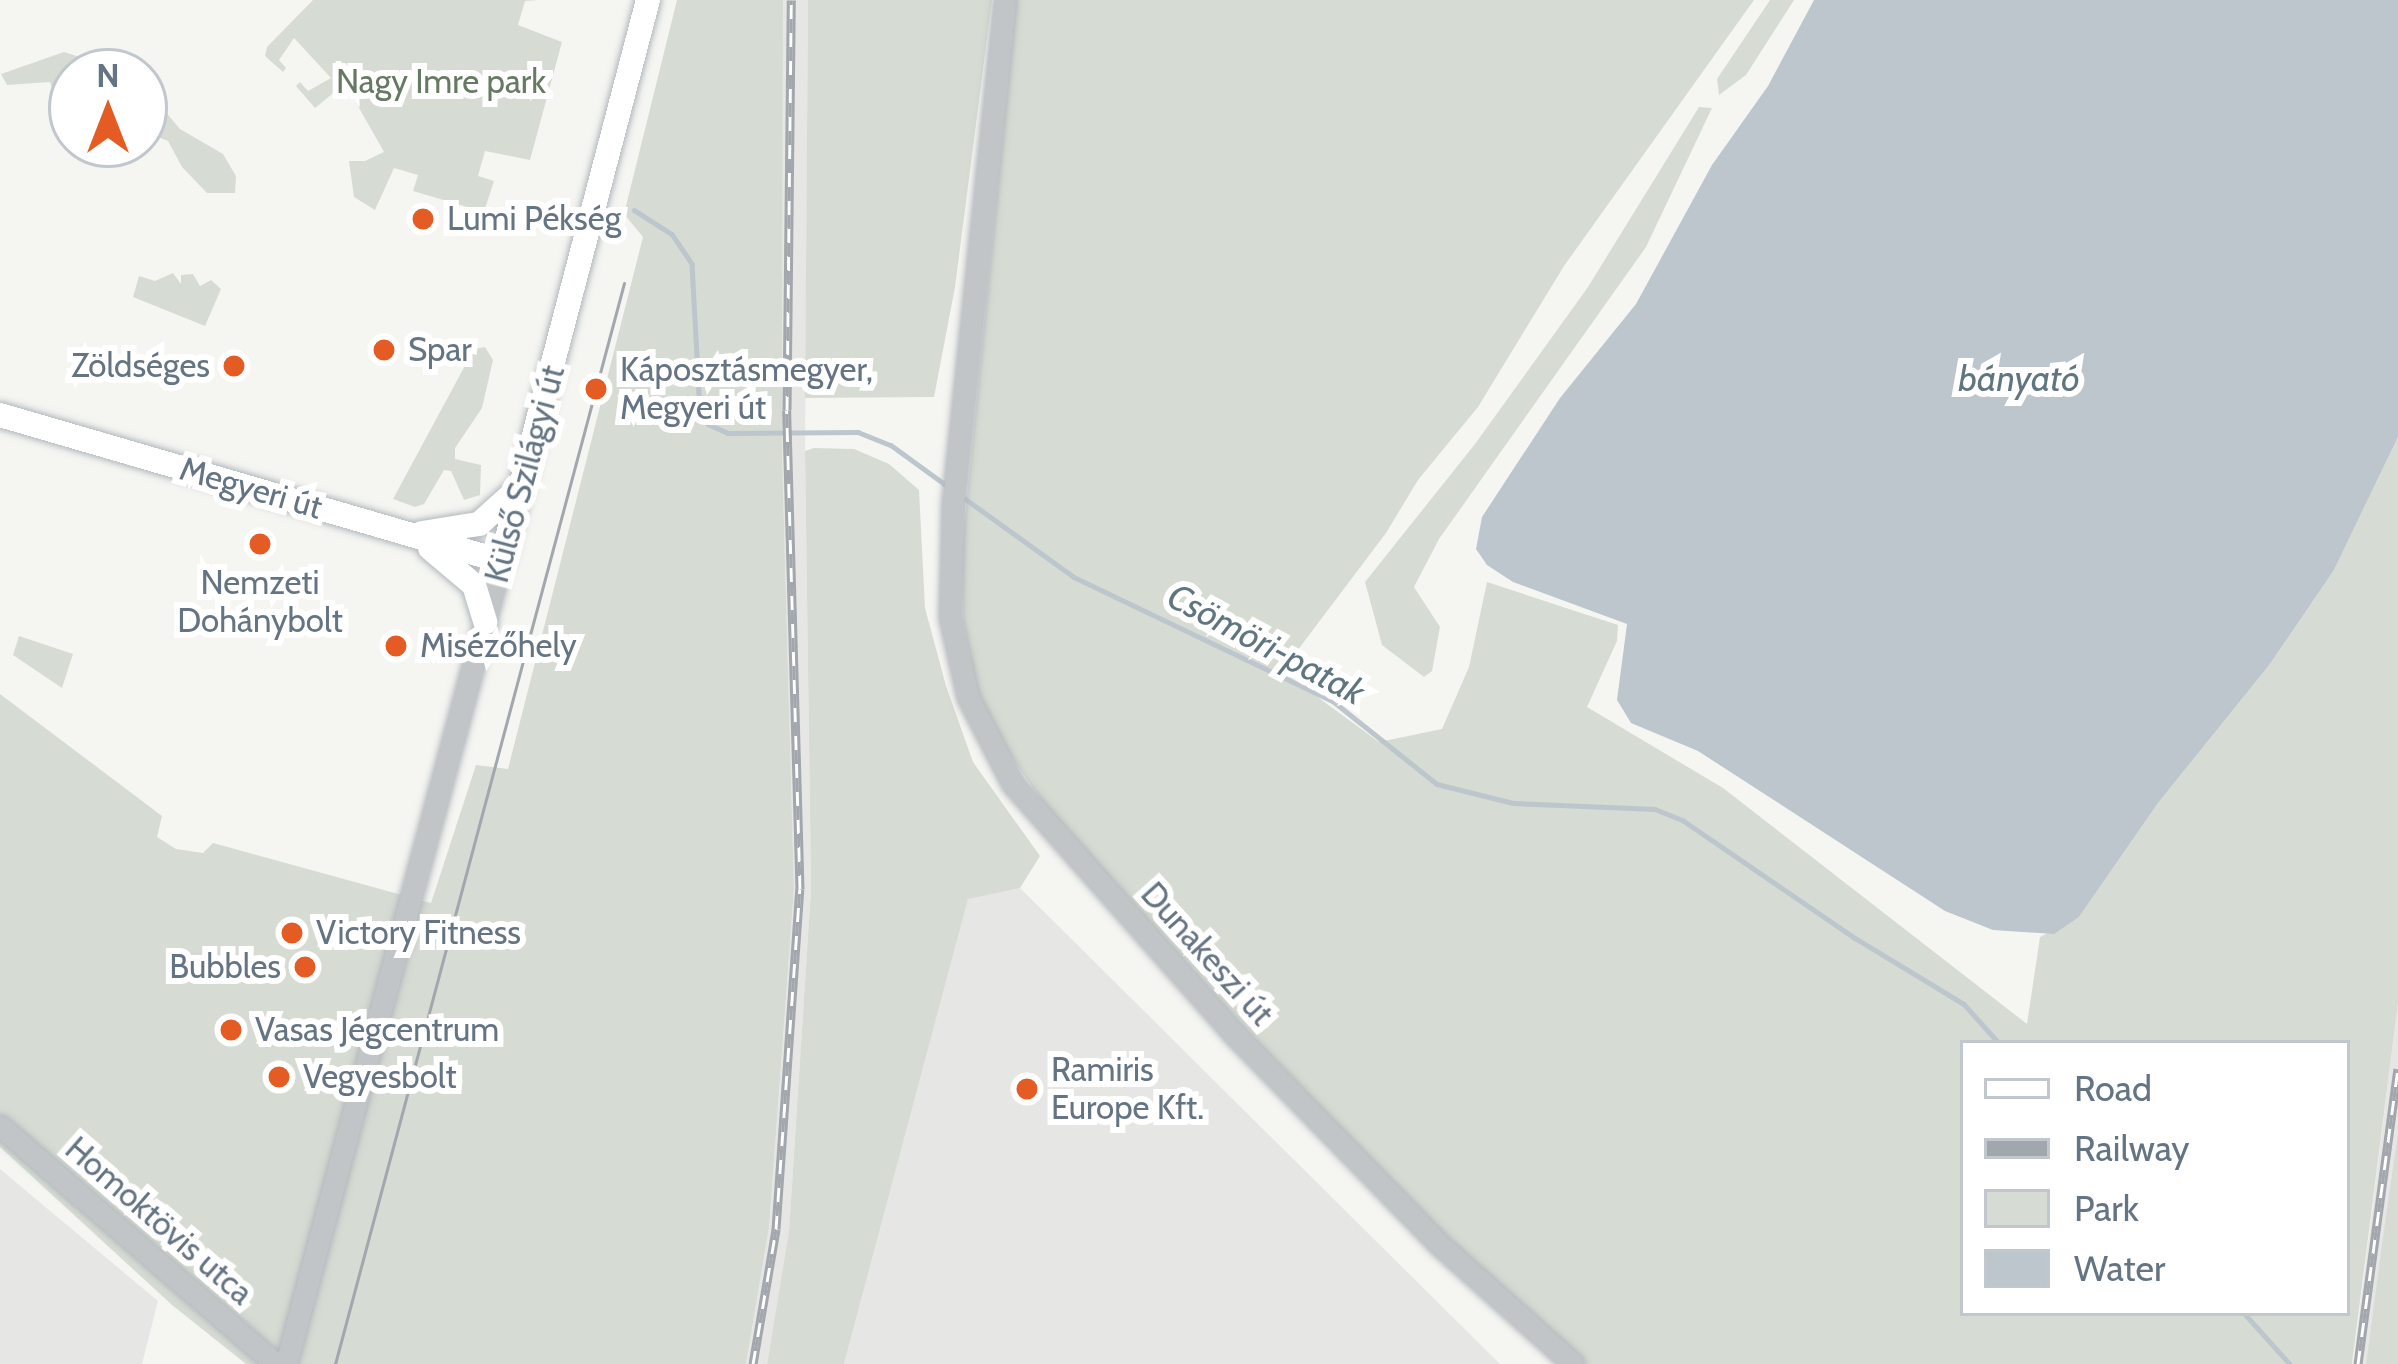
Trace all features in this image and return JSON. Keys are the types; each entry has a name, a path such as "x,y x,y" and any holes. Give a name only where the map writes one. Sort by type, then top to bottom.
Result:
{"main road":[{"name":"Külső Szilágyi út","path":"501,561 648,0"},
{"name":"Megyeri út","path":"0,415 501,561"},
{"path":"407,534 479,524 522,486"},
{"path":"407,534 463,572 474,585 485,622"}],"street":[{"name":"Dunakeszi út","path":"1005,0 955,478 949,579 957,657 989,748 1013,784 1336,1143 1573,1364"},
{"name":"Külső Szilágyi út","path":"286,1364 501,561"},
{"name":"Homoktövis utca","path":"0,1126 276,1364"}],"shaded area":[{"path":"783,0 808,0 805,451 811,889 789,1232 767,1364 746,1364 769,1228 794,889 782,451"},
{"path":"1020,888 1500,1364 844,1364 968,898"},
{"path":"2398,1003 2398,1132 2366,1364 2353,1364"},
{"path":"0,1169 158,1301 142,1364 0,1364"}],"green space":[{"name":"Nagy Imre park","path":"313,0 539,0 525,1 518,25 562,42 530,160 485,151 478,176 494,181 484,212 413,191 418,175 394,168 375,210 354,197 349,161 365,161 384,152 354,99 342,86 315,108 296,86 300,82 308,91 331,78 294,38 279,60 286,68 283,72 265,56 267,47"},
{"path":"677,0 783,0 782,451 794,889 769,1228 746,1364 246,1364 172,1305 0,1147 0,694 162,816 157,837 176,849 203,853 213,843 431,903 476,765 508,769 643,237 624,214"},
{"path":"808,0 992,0 955,287 934,397 805,398"},
{"path":"1016,0 1754,0 1564,266 1478,407 1418,480 1386,533 1282,671 1379,742 1442,729 1469,667 1487,582 1618,625 1617,641 1587,707 1723,788 2027,1024 2040,937 2079,917 2158,803 2270,664 2334,570 2398,437 2398,1003 2352,1364 1586,1364 1448,1239 1243,1028 1057,822 998,738 978,694 963,620 962,548"},
{"path":"1770,0 1794,0 1746,75 1719,95 1717,79"},
{"path":"48,58 48,82 7,85 1,74"},
{"path":"1699,107 1712,108 1646,247 1439,539 1414,587 1440,627 1432,671 1424,677 1382,645 1365,582 1475,444 1588,287"},
{"path":"168,115 180,129 223,154 236,176 235,193 207,193 182,167 168,141"},
{"path":"173,273 181,284 181,275 193,274 200,286 211,280 221,289 205,326 133,297 139,276 155,281"},
{"path":"485,347 493,360 482,408 455,448 455,459 481,465 480,495 464,500 451,471 444,470 424,504 415,507 393,499 474,349"},
{"path":"854,449 889,464 919,490 925,608 946,686 973,762 1040,856 1020,888 968,899 844,1364 767,1364 789,1231 811,889 805,451"},
{"path":"19,636 73,654 62,688 13,655"},
{"path":"2398,1132 2398,1364 2366,1364 2381,1251"}],"water":[{"name":"bányató","path":"1814,0 2398,0 2398,437 2334,570 2270,664 2158,803 2079,917 2054,934 1993,930 1945,911 1698,751 1631,723 1617,700 1627,624 1513,582 1487,565 1476,549 1482,517 1560,398 1636,304 1712,165 1768,86"}],"waterway":[{"name":"Csömöri-patak","path":"634,210 672,234 692,264 700,412 708,424 728,433 858,432 891,445 946,485"},
{"name":"Csömöri-patak","path":"960,495 1074,577 1333,701 1437,784 1513,803 1655,809 1684,821 1855,938 1964,1004 1996,1040"},
{"name":"Csömöri-patak","path":"2247,1316 2290,1364"}],"tram line":[{"path":"335,1364 624,283"}],"railway":[{"path":"753,1364 776,1229 800,889 787,410 791,0"},
{"path":"2358,1364 2398,1069"}],"place":[{"name":"Lumi Pékség","path":"423,219"},
{"name":"Spar","path":"384,350"},
{"name":"Zöldséges","path":"234,366"},
{"name":"Káposztásmegyer, Megyeri út","path":"596,389"},
{"name":"Nemzeti Dohánybolt","path":"260,544"},
{"name":"Misézőhely","path":"396,646"},
{"name":"Victory Fitness","path":"292,933"},
{"name":"Bubbles","path":"305,967"},
{"name":"Vasas Jégcentrum","path":"231,1030"},
{"name":"Vegyesbolt","path":"279,1077"},
{"name":"Ramiris Europe Kft.","path":"1027,1089"}]}
